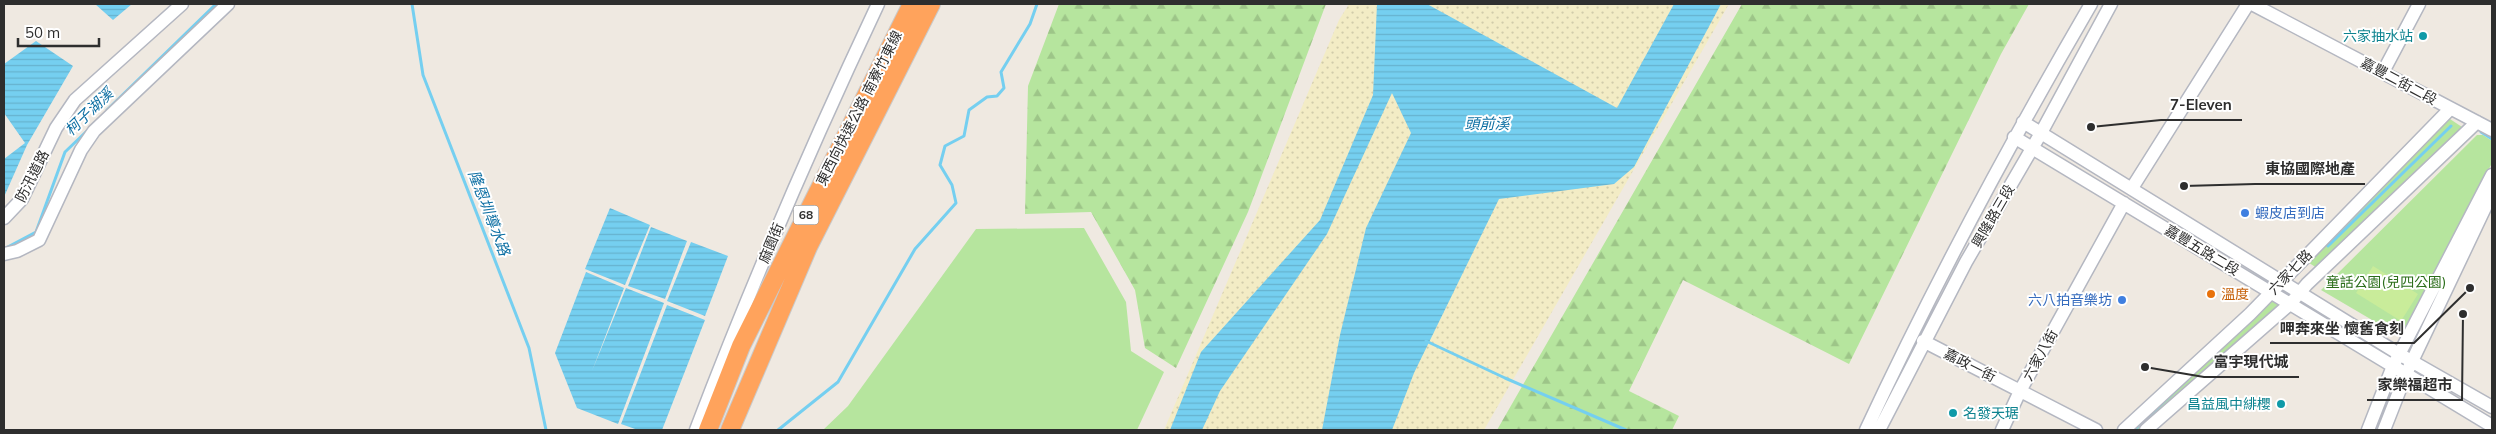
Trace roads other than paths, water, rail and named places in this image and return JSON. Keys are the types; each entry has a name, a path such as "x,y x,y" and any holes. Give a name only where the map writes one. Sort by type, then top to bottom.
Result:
{"highway":[{"name":"東西向快速公路 南寮竹東線","path":"708,430 741,346 912,4"},
{"name":"東西向快速公路 南寮竹東線","path":"730,430 808,247 931,4"}],"street":[{"name":"防汛道路","path":"4,218 22,199 56,128 71,105 88,87 182,4"},
{"path":"4,254 17,251 39,240 81,150 94,131 228,4"},
{"name":"麻園街","path":"696,430 726,350 813,141 878,4"},
{"name":"興隆路三段","path":"1866,430 1911,334 2014,137 2092,4"},
{"name":"興隆路三段","path":"1879,430 1924,341 2111,4"},
{"path":"2132,188 2248,4"},
{"name":"嘉豐二街二段","path":"2252,4 2492,130"},
{"path":"2383,72 2419,4"},
{"name":"六家七路","path":"2124,430 2271,291 2450,109"},
{"name":"嘉豐五路二段","path":"2023,122 2300,291 2412,362 2492,407"},
{"name":"六家七路","path":"2146,430 2291,303 2300,291 2477,122"},
{"name":"嘉豐五路二段","path":"2014,137 2492,426"},
{"path":"2368,430 2393,366 2492,175"},
{"path":"2384,430 2406,374 2492,193"},
{"name":"六家八街","path":"2002,430 2020,391 2124,203"},
{"name":"嘉政一街","path":"1924,341 2096,430"}],"water":[{"path":"95,4 132,4 113,20"},
{"name":"頭前溪","path":"1377,4 1427,4 1617,108 1674,4 1721,4 1634,167 1614,184 1499,199 1414,373 1392,430 1322,430 1340,335 1366,228 1411,133 1392,93 1327,234 1220,391 1202,430 1170,430 1201,352 1320,220 1373,95"},
{"path":"36,41 73,66 27,145 4,197 4,159 25,143 4,113 4,64"},
{"path":"610,208 650,225 625,285 585,269"},
{"path":"651,227 687,241 665,299 628,286"},
{"path":"691,242 728,256 705,316 667,301"},
{"path":"586,272 624,288 592,371 626,288 664,303 618,424 577,408 555,353"},
{"path":"667,305 705,320 662,430 638,430 621,424"}],"waterway":[{"name":"柯子湖溪","path":"107,110 216,4"},
{"name":"隆恩圳導水路","path":"412,4 423,75 529,348 546,430"},
{"path":"778,430 838,382 915,249 956,203 952,185 940,165 945,146 964,136 969,110 987,97 997,96 1004,88 1001,72 1030,24 1037,4"},
{"path":"2328,246 2451,126"},
{"name":"柯子湖溪","path":"4,249 36,232 65,152 89,129"},
{"path":"2481,132 2492,139"},
{"path":"1426,341 1505,378 1626,430"},
{"path":"2134,430 2188,379"}],"place":[{"name":"六家抽水站","path":"2423,36"},
{"name":"7-Eleven","path":"2091,127"},
{"name":"東協國際地產","path":"2184,186"},
{"name":"蝦皮店到店","path":"2245,213"},
{"name":"呷奔來坐 懷舊食刻","path":"2470,288"},
{"name":"溫度","path":"2211,294"},
{"name":"六八拍音樂坊","path":"2122,300"},
{"name":"家樂福超市","path":"2463,314"},
{"name":"富宇現代城","path":"2145,367"},
{"name":"昌益風中緋櫻","path":"2281,404"},
{"name":"名發天琚","path":"1953,413"}],"park label":[{"name":"童話公園(兒四公園)","path":"2386,282"}]}
